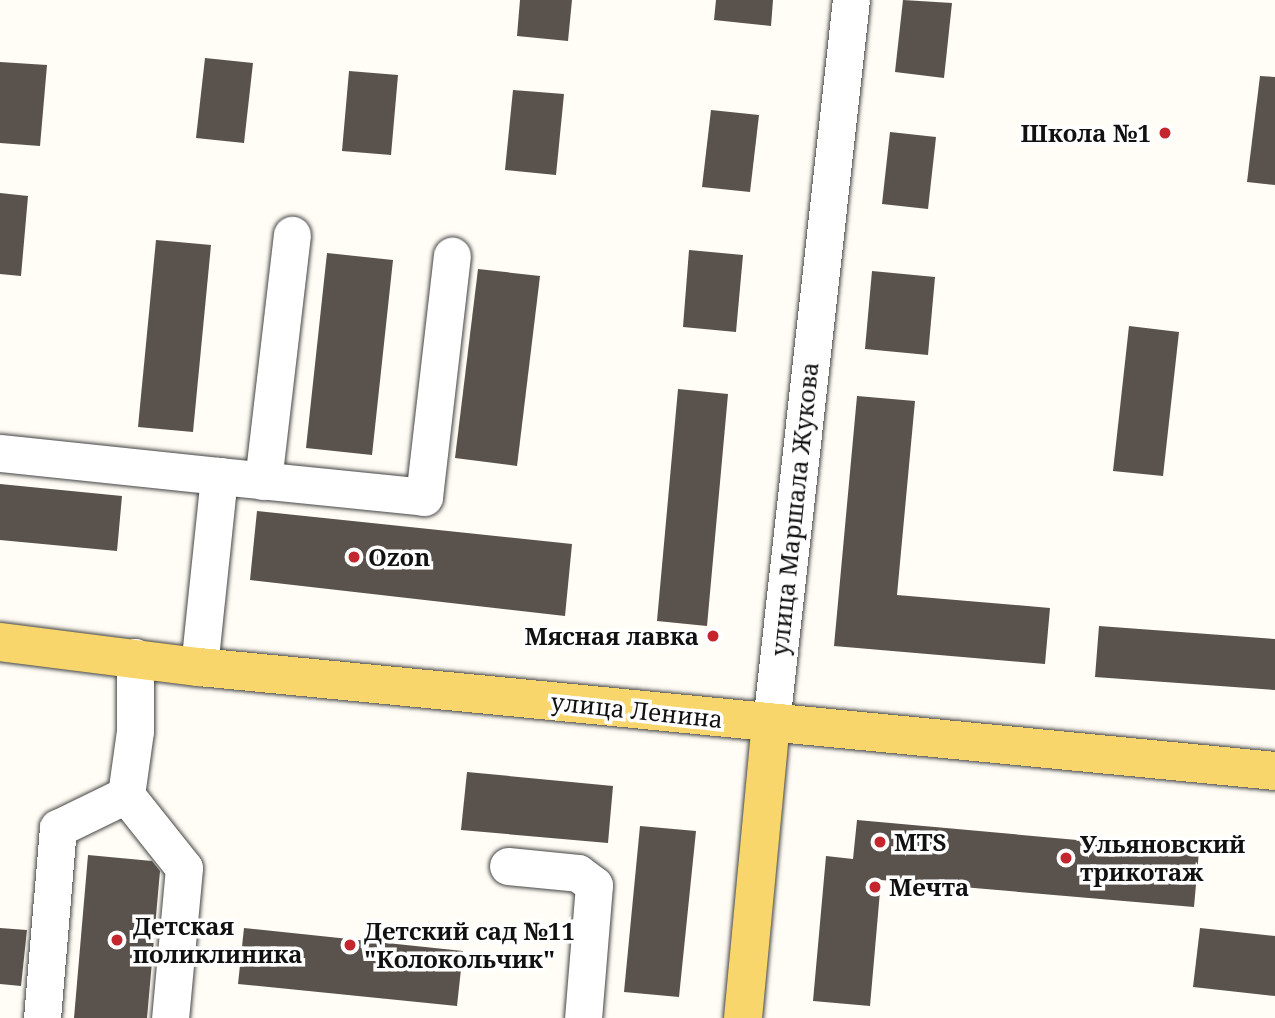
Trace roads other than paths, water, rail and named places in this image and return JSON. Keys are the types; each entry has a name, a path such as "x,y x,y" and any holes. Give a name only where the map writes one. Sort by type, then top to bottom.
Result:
{"main road":[{"name":"улица Ленина","path":"0,642 200,667 1275,771"},
{"name":"улица Маршала Жукова","path":"743,1018 771,723"}],"street":[{"name":"улица Маршала Жукова","path":"771,723 851,0"},
{"path":"263,481 292,235"},
{"path":"0,453 424,497 452,256"},
{"path":"200,667 219,476"},
{"path":"135,657 135,731 126,795 184,868 170,1018"},
{"path":"42,1018 58,828 126,795"},
{"path":"509,866 578,873 594,885 583,1018"}],"place":[{"name":"Школа №1","path":"1165,133"},
{"name":"Ozon","path":"354,557"},
{"name":"Мясная лавка","path":"713,636"},
{"name":"MTS","path":"880,842"},
{"name":"Ульяновский трикотаж","path":"1066,858"},
{"name":"Мечта","path":"875,887"},
{"name":"Детская поликлиника","path":"117,940"},
{"name":"Детский сад №11 \"Колокольчик\"","path":"350,945"}]}
